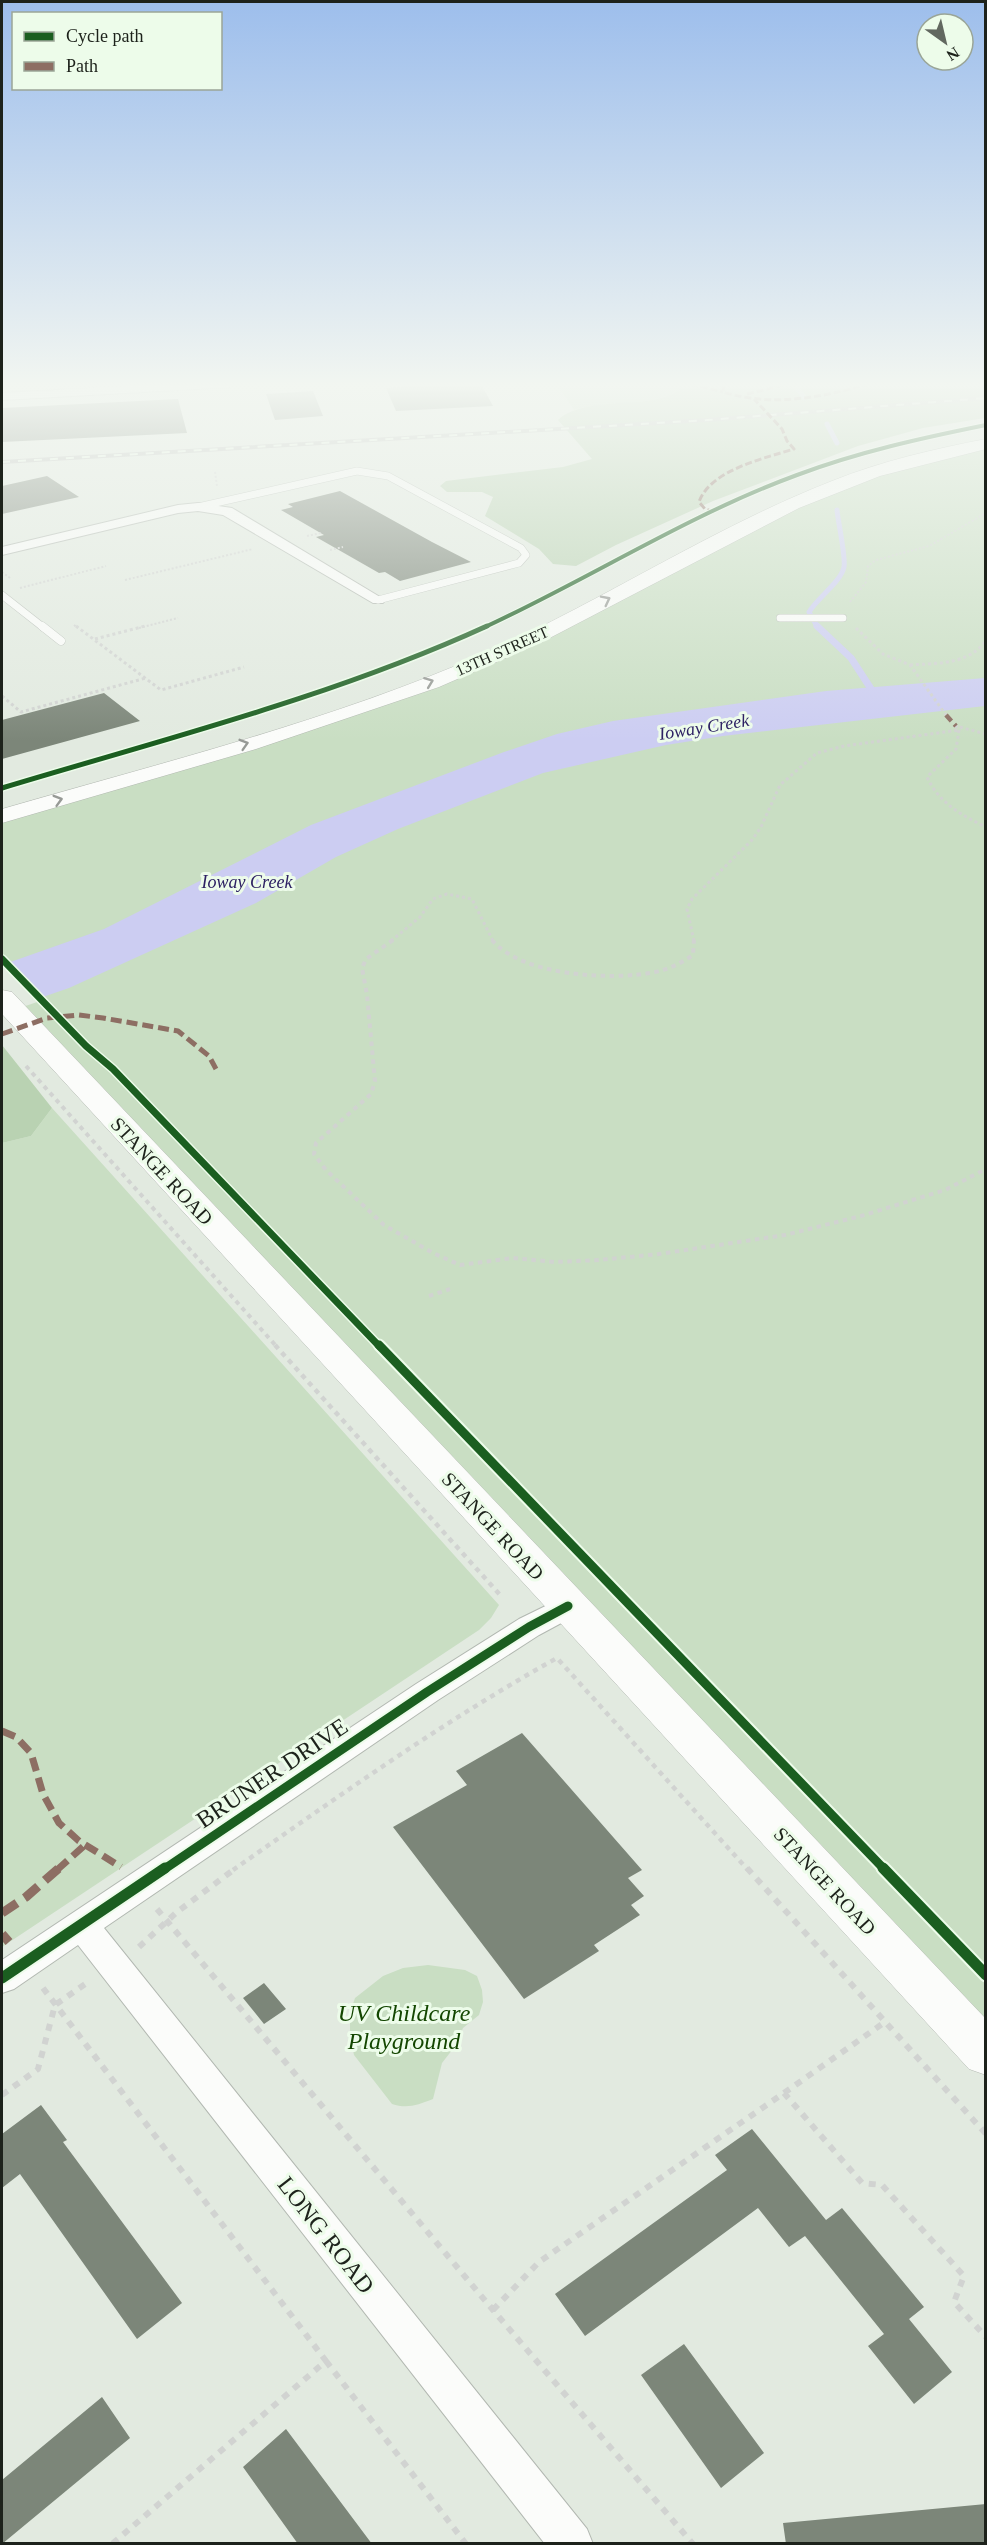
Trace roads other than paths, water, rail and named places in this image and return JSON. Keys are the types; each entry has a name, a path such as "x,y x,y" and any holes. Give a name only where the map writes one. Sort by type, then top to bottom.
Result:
{"main road":[{"name":"13TH STREET","path":"2,798 272,717 412,670 513,626 758,503"},
{"name":"13TH STREET","path":"2,816 379,702 493,657 748,526 798,503"},
{"name":"STANGE ROAD","path":"2,998 41,1061 568,1606 986,2053"}],"street":[{"path":"2,550 198,507 227,511 378,600"},
{"name":"BRUNER DRIVE","path":"2,1978 427,1692 529,1627 568,1606"},
{"name":"LONG ROAD","path":"82,1925 572,2544"}],"lane":[{"path":"198,507 217,503"},
{"path":"378,600 519,563 526,555 521,548 437,503"},
{"path":"2,595 62,641"},
{"path":"780,618 826,616 843,618"}],"water":[{"name":"Ioway Creek","path":"985,678 985,706 723,736 666,745 543,773 398,829 336,857 256,903 69,988 2,1011 2,965 104,929 311,825 557,734 613,721 826,691"}],"waterway":[{"path":"818,628 809,612 834,584 844,567 837,510"},
{"path":"817,626 851,658 875,695"}],"park label":[{"name":"UV Childcare Playground","path":"404,2027"}]}
